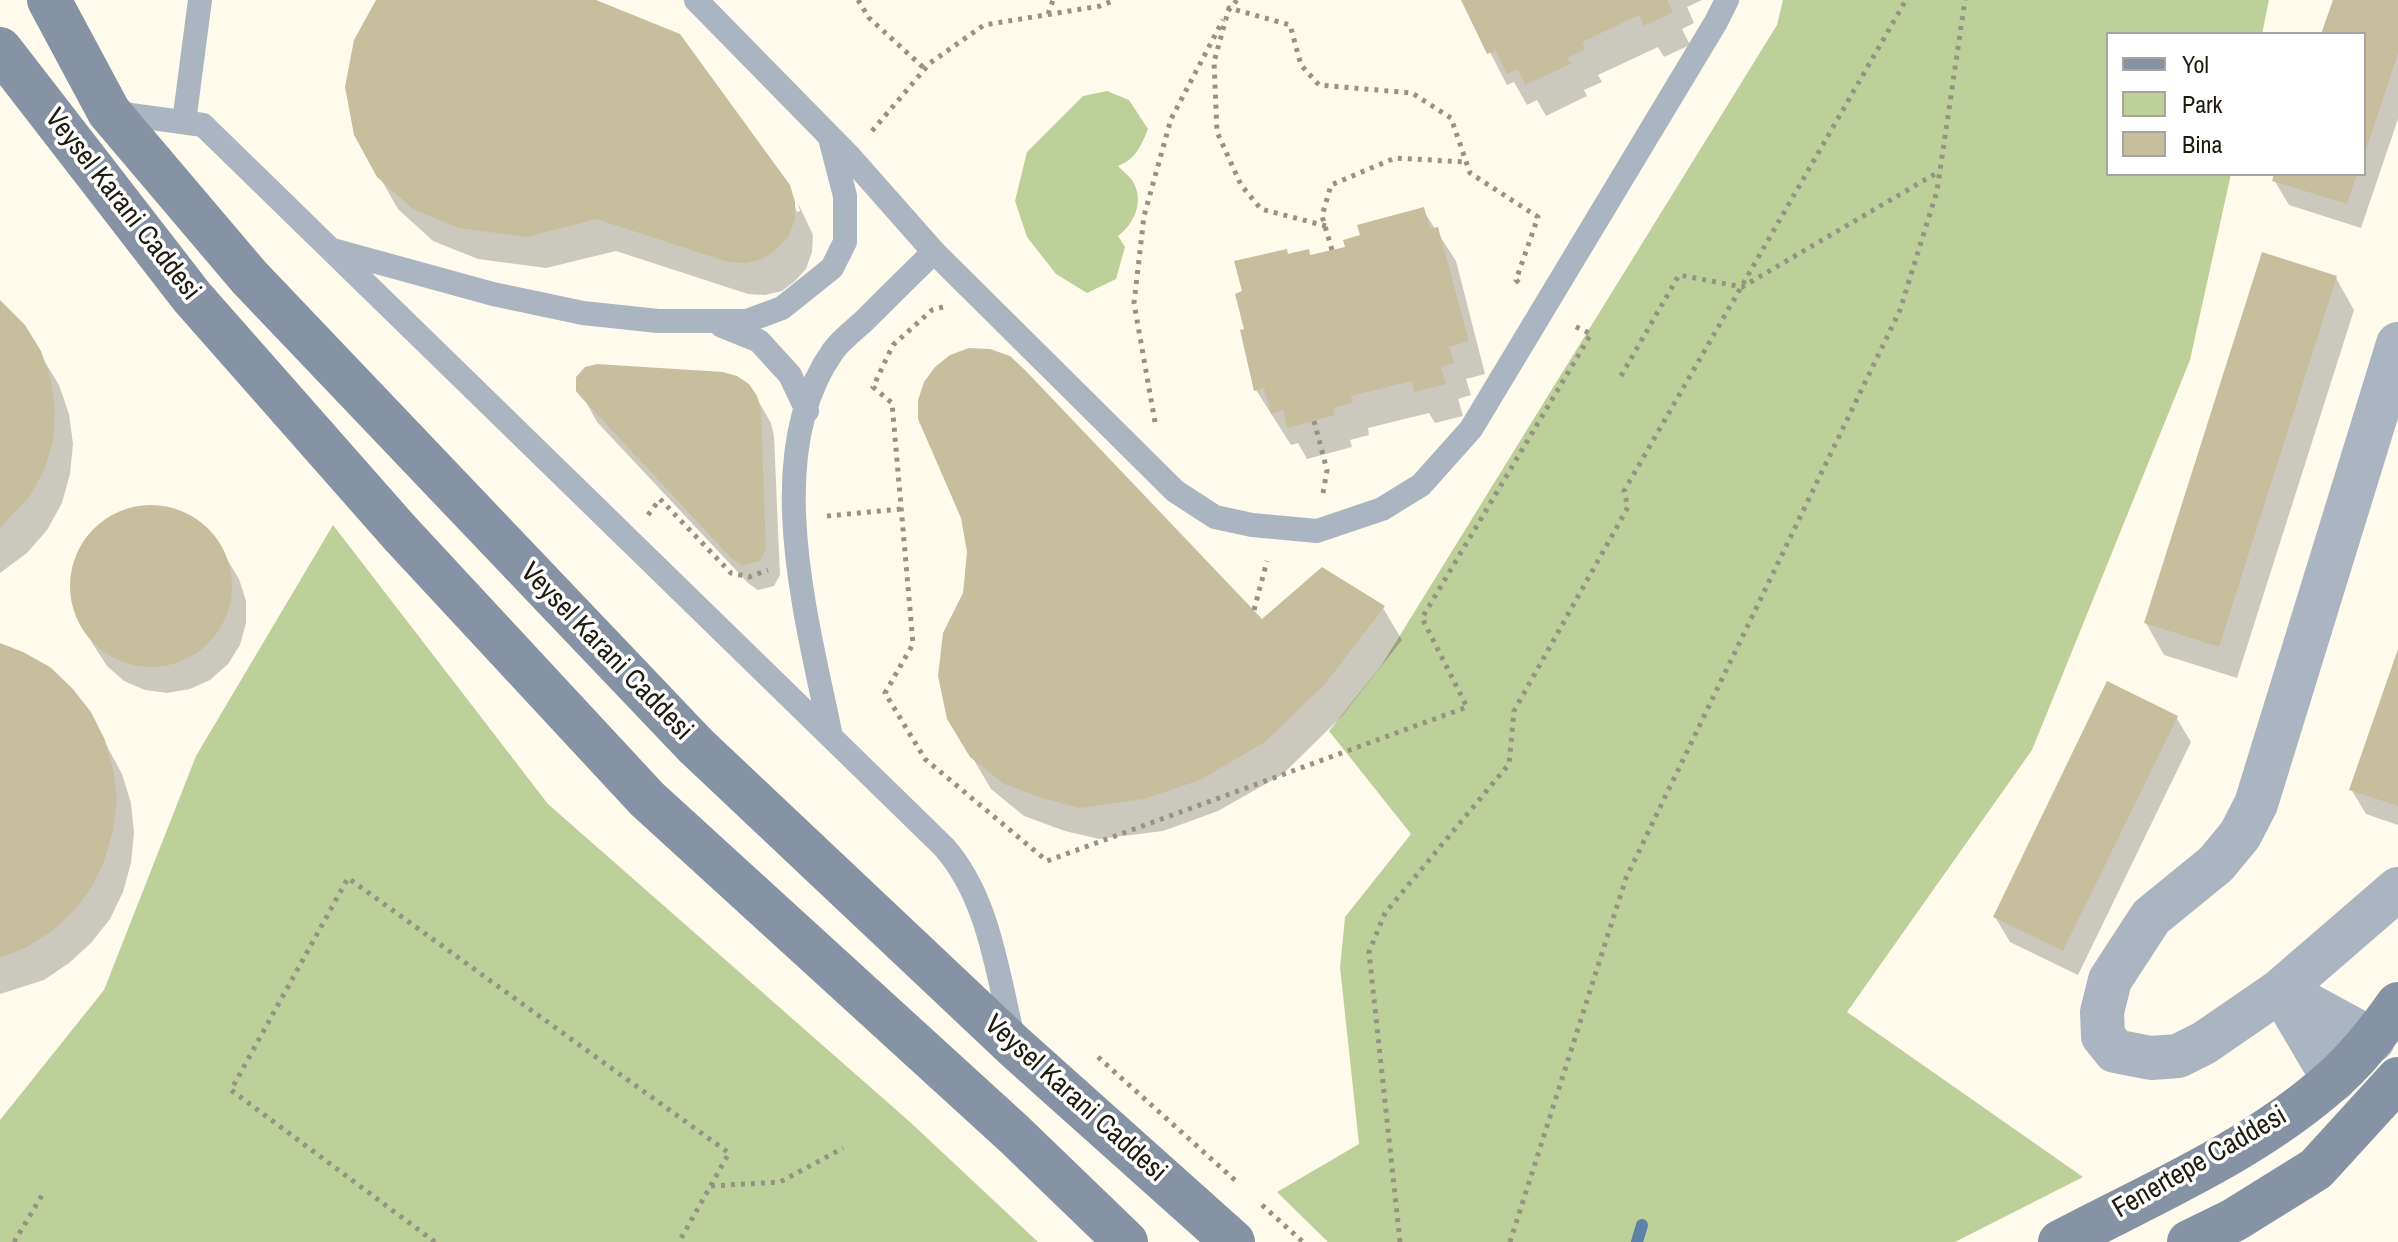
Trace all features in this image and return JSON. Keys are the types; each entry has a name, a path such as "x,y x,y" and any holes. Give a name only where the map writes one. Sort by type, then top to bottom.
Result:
{"street":[{"name":"Veysel Karani Caddesi","path":"49,0 109,112 249,277 696,746 1015,1047 1233,1242"},
{"name":"Veysel Karani Caddesi","path":"0,49 192,297 400,533 647,799 1014,1134 1126,1242"},
{"path":"2398,344 2256,804 2240,835 2216,864 2151,917 2110,980 2102,1012 2103,1036 2115,1051 2151,1058 2178,1056 2204,1043 2281,990 2398,889"},
{"path":"2281,990 2373,1040"},
{"path":"2281,990 2334,1080"},
{"name":"Fenertepe Caddesi","path":"2060,1242 2256,1138 2334,1080 2373,1040 2398,1004"},
{"path":"2189,1242 2234,1220 2316,1169 2398,1079"}],"lane":[{"path":"184,122 200,0"},
{"path":"696,0 850,157 934,252 1175,491 1215,517 1317,531 1382,509 1421,485 1471,429 1727,0"},
{"path":"109,112 203,125 962,868 979,903 1015,1047"},
{"path":"330,249 493,294 583,313 658,321 747,321 782,308 832,268 845,242 845,196 829,136"},
{"path":"831,737 802,591 794,519 794,477 799,435 815,386 834,350 934,252"},
{"path":"708,321 759,341 790,375 807,411"}],"path":[{"path":"858,0 869,18 925,69"},
{"path":"1048,15 1053,0"},
{"path":"850,157 925,69 984,25 1100,6 1115,0"},
{"path":"1163,431 1154,420 1134,303 1144,216 1171,119 1229,8 1237,0"},
{"path":"1400,1242 1369,952 1385,913 1509,764 1514,711 1628,507 1624,491 1906,0"},
{"path":"1510,1242 1626,878 1900,310 1937,191 1965,0"},
{"path":"1229,8 1214,62 1217,132 1241,185 1261,209 1326,226"},
{"path":"1332,250 1322,216 1331,185 1395,158 1466,162"},
{"path":"1621,376 1679,275 1742,287 1940,171"},
{"path":"1254,610 1280,510 1321,500 1327,470 1314,421"},
{"path":"628,540 660,499 731,573 749,577 770,570 775,562 773,521 901,509"},
{"path":"435,1242 231,1090 348,878 729,1153 679,1242"},
{"path":"1098,1057 1246,1190"},
{"path":"710,1187 780,1182 843,1148"},
{"path":"14,1242 44,1192"},
{"path":"1258,1201 1303,1242"}],"green space":[{"path":"1783,0 2269,0 2262,32 2106,32 2106,176 2231,176 2190,360 2032,750 1847,1012 2083,1177 1955,1242 1328,1242 1277,1192 1359,1144 1340,967 1345,917 1411,834 1329,731 1381,666 1777,25"},
{"path":"1107,91 1129,100 1148,129 1134,156 1118,166 1132,180 1138,203 1129,225 1118,236 1125,247 1116,279 1087,293 1056,274 1027,237 1015,201 1027,152 1083,96"},
{"path":"333,525 548,804 910,1122 1038,1242 0,1242 0,1120 104,990 196,756"}],"building":[{"path":"376,0 596,0 680,34 790,185 795,202 795,219 789,236 763,259 746,263 728,262 596,219 527,237 458,228 413,209 377,177 354,135 345,87 354,40"},
{"path":"1461,0 1667,0 1673,12 1644,26 1639,15 1582,42 1585,49 1567,58 1571,64 1525,85 1518,69 1507,74 1496,51 1487,54"},
{"path":"2333,0 2398,0 2398,53 2366,150 2366,32 2322,32"},
{"path":"2273,176 2356,176 2347,204 2272,181"},
{"path":"1424,207 1430,229 1438,227 1469,341 1449,347 1454,363 1441,367 1446,384 1414,392 1412,381 1351,396 1352,403 1333,408 1335,415 1287,428 1283,410 1271,414 1264,388 1254,391 1240,330 1244,329 1235,294 1242,291 1234,261 1287,249 1288,254 1309,249 1310,255 1345,247 1343,240 1360,235 1357,225"},
{"path":"2262,252 2337,276 2219,647 2144,623"},
{"path":"0,300 25,325 41,351 51,380 55,410 53,441 44,471 29,497 0,528"},
{"path":"969,348 990,349 1010,356 1262,619 1322,567 1385,606 1325,684 1265,742 1200,780 1144,799 1080,808 1004,784 970,757 947,719 938,676 943,633 963,593 967,552 961,518 918,419 918,400 924,382 935,367 950,355"},
{"path":"597,364 723,372 749,384 761,409 766,549 760,561 742,566 731,558 580,396 576,391 576,377 585,367"},
{"path":"151,505 182,511 209,528 226,555 232,586 226,617 209,644 182,661 151,667 120,661 93,644 76,617 70,586 76,555 93,528 120,511"},
{"path":"0,643 50,667 91,712 105,740 117,799 105,859 92,887 74,911 51,932 25,948 0,958"},
{"path":"2398,649 2398,806 2349,790"},
{"path":"2107,681 2178,716 2063,951 1993,917"}],"waterway":[{"path":"1637,1242 1642,1225"}]}
